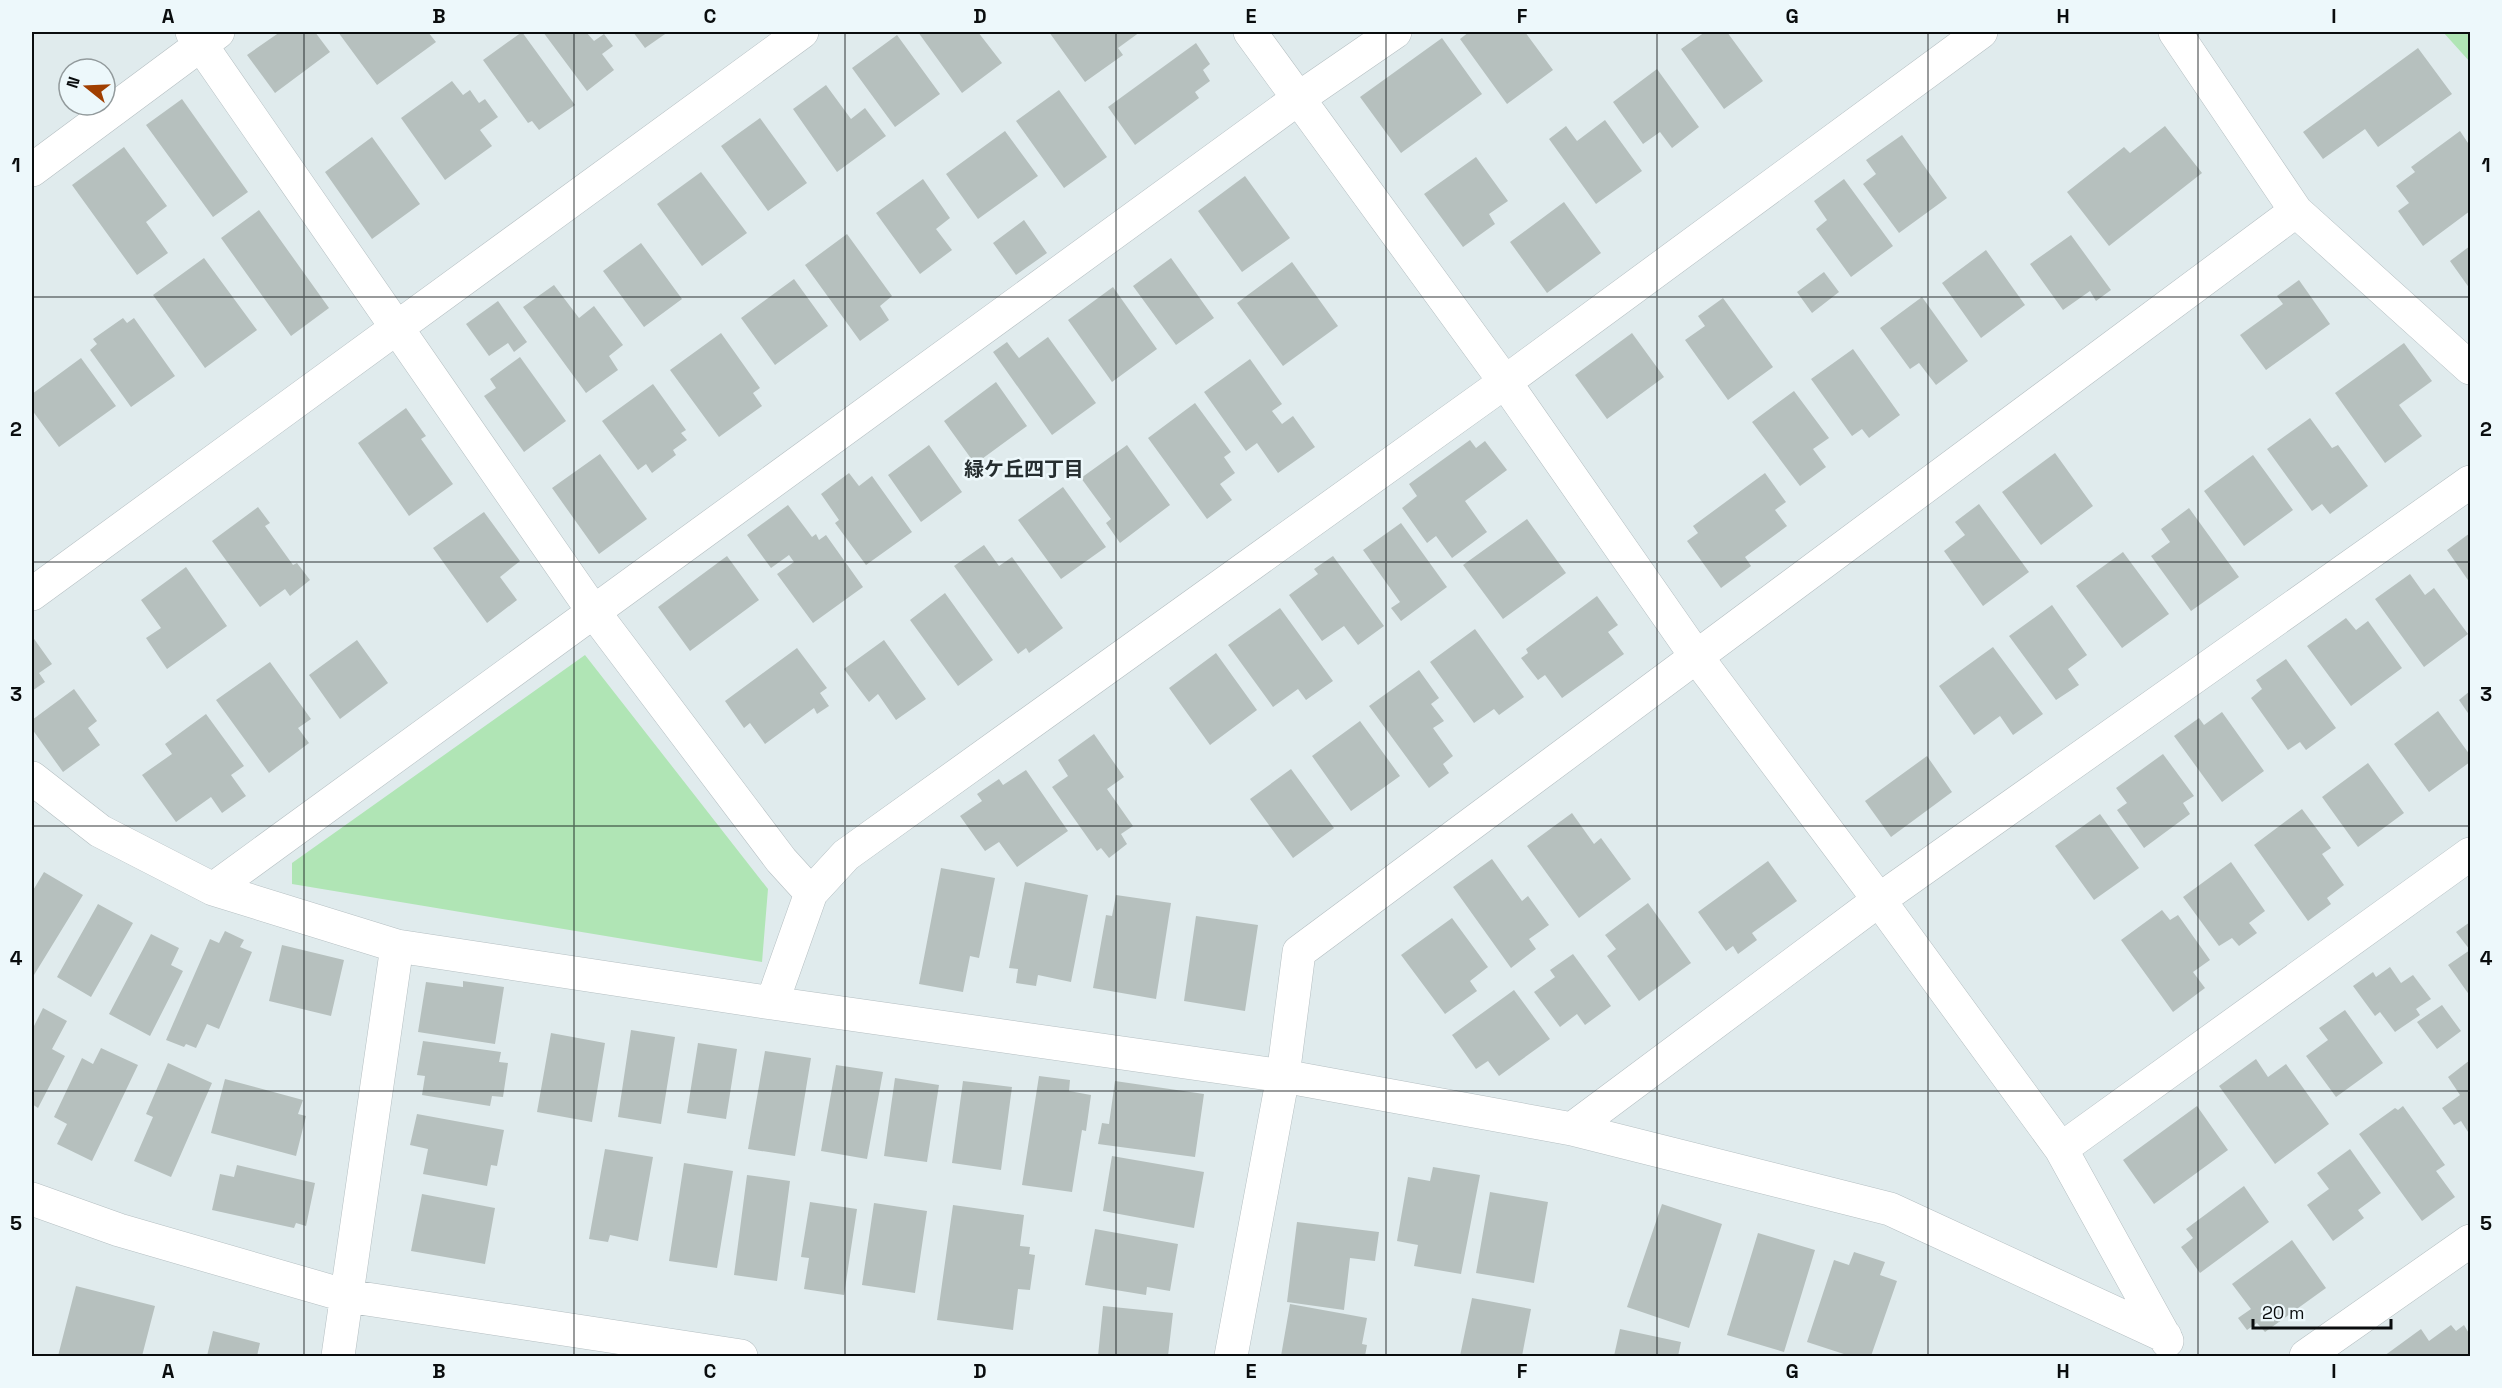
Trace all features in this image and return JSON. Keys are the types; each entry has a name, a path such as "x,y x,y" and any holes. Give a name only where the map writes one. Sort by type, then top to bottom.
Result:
{"street":[{"path":"32,594 802,32"},
{"path":"1250,32 1505,382 1696,656 1879,900 2061,1149 2170,1346"},
{"path":"213,889 1299,98 1395,32"},
{"path":"772,1003 811,893 846,855 1505,382 1981,32"},
{"path":"2175,32 2296,211 2470,368"},
{"path":"32,170 204,36 397,329 593,611 781,860 811,893"},
{"path":"1231,1356 1283,1076 1299,952 2296,211"},
{"path":"1572,1129 1879,900 2470,482"},
{"path":"32,778 100,831 213,889 397,946 772,1003 1283,1076 1572,1129 1890,1209 2170,1346"},
{"path":"2061,1149 2470,854"},
{"path":"338,1356 397,946"},
{"path":"32,1199 119,1230 347,1296 741,1356"},
{"path":"2306,1356 2470,1241"}],"green space":[{"path":"2443,32 2470,32 2470,62"},
{"path":"585,655 768,889 762,962 292,884 292,863"}],"building":[{"path":"280,32 315,32 330,52 275,93 247,55"},
{"path":"338,32 428,32 436,42 377,85"},
{"path":"522,32 575,105 539,130 532,121 528,123 483,60"},
{"path":"543,32 586,32 594,41 604,34 613,46 602,54 614,70 587,91"},
{"path":"633,32 668,32 645,48"},
{"path":"918,32 978,32 1002,63 962,93"},
{"path":"1049,32 1140,32 1118,48 1123,55 1085,82"},
{"path":"1469,32 1525,32 1553,70 1507,104 1460,39"},
{"path":"1705,32 1727,32 1763,81 1724,109 1681,49"},
{"path":"897,35 940,94 895,127 852,68"},
{"path":"1442,38 1482,94 1401,153 1360,97"},
{"path":"1196,43 1210,64 1203,70 1210,81 1195,92 1199,98 1135,145 1108,107"},
{"path":"2418,48 2452,94 2378,147 2365,129 2323,159 2303,132"},
{"path":"1657,69 1699,127 1672,148 1660,132 1643,144 1613,102"},
{"path":"452,81 463,95 470,90 479,103 485,99 498,117 480,130 492,146 445,180 401,118"},
{"path":"826,85 851,119 865,108 886,136 837,172 793,109"},
{"path":"1059,90 1107,157 1064,188 1016,121"},
{"path":"182,99 248,192 213,217 146,125"},
{"path":"760,118 807,183 768,211 721,146"},
{"path":"1605,120 1642,171 1596,204 1549,139 1566,126 1577,141"},
{"path":"2165,126 2202,173 2109,246 2067,192 2124,147 2130,153"},
{"path":"1005,131 1038,176 978,219 946,174"},
{"path":"2460,131 2470,146 2470,211 2423,246 2398,211 2409,203 2396,186 2415,172 2411,167"},
{"path":"1902,135 1947,198 1899,233 1863,184 1876,174 1866,160"},
{"path":"372,137 420,204 372,239 325,172"},
{"path":"124,147 167,206 146,222 168,253 137,275 72,185"},
{"path":"1476,157 1508,201 1489,214 1495,224 1463,247 1424,194"},
{"path":"701,172 747,233 702,266 657,204"},
{"path":"1245,176 1290,238 1242,272 1198,211"},
{"path":"923,179 950,218 936,229 952,250 920,274 876,213"},
{"path":"1844,179 1893,246 1851,277 1816,229 1827,220 1814,201"},
{"path":"1564,202 1601,253 1547,293 1510,242"},
{"path":"259,210 329,308 291,336 221,238"},
{"path":"1024,220 1047,253 1016,275 993,243"},
{"path":"847,234 892,296 880,306 889,320 860,341 805,265"},
{"path":"2071,235 2111,290 2096,301 2090,291 2063,310 2030,264"},
{"path":"641,243 682,299 644,327 603,271"},
{"path":"2470,246 2470,289 2450,261"},
{"path":"1986,250 2025,305 1981,338 1942,283"},
{"path":"204,258 257,330 205,368 153,295"},
{"path":"1171,258 1214,318 1176,345 1133,286"},
{"path":"1292,262 1338,326 1283,366 1237,303"},
{"path":"1824,272 1839,292 1812,313 1797,292"},
{"path":"794,279 828,326 775,365 741,318"},
{"path":"2299,280 2330,324 2266,370 2240,335 2283,304 2277,296"},
{"path":"554,285 579,318 594,306 623,345 609,356 618,370 586,393 523,307"},
{"path":"1113,287 1157,349 1112,382 1068,320"},
{"path":"1922,297 1968,361 1936,385 1919,363 1910,369 1880,328"},
{"path":"1723,298 1773,367 1728,400 1685,340 1705,326 1698,316"},
{"path":"498,301 527,342 514,352 508,343 489,356 466,324"},
{"path":"123,318 127,323 134,318 175,376 131,407 90,350 97,344 93,339"},
{"path":"721,333 760,388 753,393 762,406 719,437 670,370"},
{"path":"1632,333 1664,377 1607,419 1575,375"},
{"path":"1048,337 1096,403 1052,435 993,352 1007,342 1019,358"},
{"path":"2404,343 2432,381 2399,405 2422,436 2385,463 2335,393"},
{"path":"1853,349 1900,415 1869,438 1862,429 1852,436 1811,379"},
{"path":"520,357 566,421 524,452 484,396 496,388 490,379"},
{"path":"81,358 116,406 59,447 32,410 32,394"},
{"path":"1250,359 1282,404 1272,411 1282,424 1293,416 1315,447 1278,473 1257,443 1246,451 1204,392"},
{"path":"996,382 1027,426 975,464 944,421"},
{"path":"653,384 686,430 681,433 687,440 673,450 676,455 652,473 646,464 638,470 602,421"},
{"path":"1794,391 1829,438 1813,449 1826,467 1800,486 1752,422"},
{"path":"1195,403 1231,452 1224,457 1235,473 1220,484 1232,500 1207,519 1148,438"},
{"path":"406,408 426,436 421,439 453,484 409,516 358,443"},
{"path":"2310,418 2332,448 2338,445 2368,486 2330,514 2322,504 2312,511 2267,449"},
{"path":"1470,440 1476,448 1485,441 1507,470 1465,501 1487,532 1452,558 1436,536 1427,543 1402,508 1417,496 1409,484"},
{"path":"929,445 962,492 921,522 888,475"},
{"path":"1127,445 1170,505 1120,543 1106,523 1111,519 1081,478"},
{"path":"2055,453 2093,506 2041,545 2002,492"},
{"path":"600,454 647,519 599,554 552,488"},
{"path":"2253,455 2293,510 2244,546 2204,491"},
{"path":"849,473 859,486 872,476 912,532 866,565 835,523 839,520 821,494"},
{"path":"1765,473 1786,502 1775,510 1787,526 1745,557 1751,566 1721,588 1687,541 1698,533 1693,526"},
{"path":"1063,487 1106,547 1061,579 1018,520"},
{"path":"1979,504 2029,572 1983,606 1944,551 1965,535 1955,522"},
{"path":"788,505 812,537 816,534 819,540 826,535 863,587 813,623 777,574 794,562 789,555 771,568 747,535"},
{"path":"258,507 270,523 265,526 293,565 297,563 310,580 290,596 285,589 260,607 212,541"},
{"path":"2189,508 2239,577 2191,611 2151,556 2170,542 2161,529"},
{"path":"484,512 520,561 500,577 517,600 487,623 433,548"},
{"path":"1527,519 1566,573 1503,619 1463,565"},
{"path":"1401,523 1447,587 1401,621 1391,608 1400,602 1363,550"},
{"path":"2470,533 2470,583 2447,550"},
{"path":"984,545 999,566 1012,557 1063,628 1029,653 1026,648 1018,654 954,566"},
{"path":"2123,552 2169,614 2122,648 2076,586"},
{"path":"727,556 759,600 690,651 658,607"},
{"path":"1333,556 1384,626 1358,645 1344,626 1322,641 1289,595 1318,574 1314,569"},
{"path":"186,567 227,626 167,669 146,638 161,628 141,600"},
{"path":"2410,574 2425,595 2434,588 2468,634 2424,667 2375,599"},
{"path":"945,593 993,660 958,686 910,620"},
{"path":"1597,596 1618,625 1608,632 1624,654 1562,698 1545,675 1538,680 1521,658 1528,653 1526,649"},
{"path":"2052,605 2087,655 2068,669 2079,685 2056,700 2009,636"},
{"path":"1280,608 1333,681 1306,700 1298,689 1273,707 1228,645"},
{"path":"2346,618 2356,630 2368,621 2402,668 2351,706 2307,646"},
{"path":"1475,629 1524,697 1499,715 1494,709 1474,723 1430,662"},
{"path":"32,636 52,664 39,673 45,682 32,691"},
{"path":"357,640 388,683 340,719 309,675"},
{"path":"884,640 926,699 896,720 878,694 869,702 844,669"},
{"path":"1993,647 2043,714 2013,735 2000,716 1974,735 1939,686"},
{"path":"797,648 827,688 820,693 829,706 817,714 814,708 765,744 750,723 744,728 725,701"},
{"path":"1216,653 1257,710 1210,745 1169,688"},
{"path":"2286,659 2336,728 2306,750 2300,742 2288,750 2251,698 2262,689 2256,680"},
{"path":"270,662 311,719 298,728 309,743 269,773 216,700"},
{"path":"1419,670 1439,698 1431,704 1444,721 1433,728 1453,756 1443,764 1449,773 1429,788 1369,706"},
{"path":"74,689 97,721 88,728 100,745 63,772 32,729 32,720"},
{"path":"2470,691 2470,716 2459,700"},
{"path":"2438,711 2470,755 2470,762 2429,792 2394,744"},
{"path":"2222,712 2264,771 2222,802 2174,736 2199,718 2204,725"},
{"path":"206,714 244,766 231,775 246,796 222,813 211,797 176,822 142,775 172,754 165,744"},
{"path":"1360,721 1400,776 1351,811 1312,756"},
{"path":"1094,734 1124,777 1107,789 1133,826 1121,834 1127,844 1109,858 1101,848 1097,851 1052,787 1068,776 1058,760"},
{"path":"2163,754 2194,796 2183,803 2190,814 2144,848 2117,810 2127,803 2116,788"},
{"path":"1927,756 1952,792 1891,837 1865,801"},
{"path":"2368,763 2404,813 2358,847 2322,797"},
{"path":"1291,769 1334,828 1293,858 1250,799"},
{"path":"1026,770 1068,831 1017,867 999,842 985,851 960,816 982,801 977,794 999,779 1003,785"},
{"path":"2302,809 2331,848 2322,854 2344,885 2327,898 2331,904 2308,921 2254,845"},
{"path":"1572,813 1594,844 1601,838 1631,879 1579,918 1527,846"},
{"path":"2100,814 2139,868 2094,900 2055,846"},
{"path":"1492,859 1522,901 1528,896 1549,925 1529,939 1536,949 1511,968 1453,887"},
{"path":"1768,861 1797,901 1752,933 1757,940 1738,954 1733,946 1726,951 1698,912"},
{"path":"2231,862 2265,911 2249,923 2257,933 2239,946 2232,938 2219,946 2183,897"},
{"path":"941,868 995,878 979,958 970,956 963,992 919,984"},
{"path":"44,872 83,895 34,975 32,973 32,892"},
{"path":"1025,882 1088,895 1071,982 1038,975 1036,986 1016,983 1018,969 1009,968"},
{"path":"1116,895 1171,903 1156,999 1093,988 1106,915 1112,916"},
{"path":"1648,903 1691,963 1639,1001 1607,956 1616,949 1605,935"},
{"path":"98,904 133,923 91,997 57,977"},
{"path":"2162,910 2170,920 2178,915 2210,960 2193,972 2205,988 2173,1012 2121,940"},
{"path":"1196,916 1258,925 1245,1011 1184,1001"},
{"path":"1452,918 1488,967 1470,981 1477,991 1445,1014 1401,955"},
{"path":"2470,922 2470,950 2456,932"},
{"path":"225,931 244,940 240,947 252,952 219,1029 207,1024 196,1048 186,1044 184,1047 166,1040 210,939 219,943"},
{"path":"151,934 179,948 171,965 183,971 150,1036 109,1014"},
{"path":"282,945 344,960 331,1016 269,1001"},
{"path":"2470,950 2470,996 2448,965"},
{"path":"1573,954 1611,1006 1585,1025 1577,1014 1560,1027 1534,992 1555,977 1550,970"},
{"path":"2390,967 2401,983 2413,975 2431,999 2416,1009 2420,1015 2395,1032 2380,1012 2375,1016 2353,986 2373,972 2376,977"},
{"path":"463,981 504,987 495,1044 418,1032 426,982 463,987"},
{"path":"1514,990 1550,1039 1499,1076 1488,1061 1476,1069 1452,1035"},
{"path":"2442,1005 2461,1031 2437,1049 2417,1022"},
{"path":"43,1008 67,1021 52,1049 65,1056 38,1108 32,1104 32,1030"},
{"path":"2345,1010 2383,1063 2336,1097 2306,1056 2328,1040 2319,1028"},
{"path":"631,1030 675,1037 661,1124 618,1117"},
{"path":"551,1033 605,1043 592,1122 537,1112"},
{"path":"423,1041 501,1052 499,1062 508,1063 503,1097 492,1096 490,1106 422,1095 425,1076 417,1075"},
{"path":"698,1043 737,1049 726,1119 687,1113"},
{"path":"101,1048 138,1065 92,1161 57,1144 67,1124 54,1117 82,1058 93,1064"},
{"path":"765,1051 811,1058 795,1156 748,1149"},
{"path":"2256,1059 2268,1077 2286,1064 2329,1124 2275,1164 2219,1086"},
{"path":"2470,1060 2470,1135 2461,1121 2454,1125 2442,1108 2460,1095 2448,1077"},
{"path":"168,1063 212,1083 171,1177 134,1161 153,1117 146,1114"},
{"path":"836,1065 883,1072 867,1159 821,1151"},
{"path":"1039,1076 1070,1080 1069,1091 1091,1095 1086,1131 1082,1130 1072,1192 1022,1185"},
{"path":"895,1078 939,1085 927,1162 884,1156"},
{"path":"225,1079 303,1100 298,1114 306,1116 296,1156 211,1133"},
{"path":"963,1081 1012,1087 1001,1170 952,1163"},
{"path":"1115,1081 1204,1094 1195,1157 1098,1144 1102,1123 1109,1124"},
{"path":"2197,1106 2228,1150 2154,1204 2123,1160"},
{"path":"2403,1106 2445,1165 2436,1171 2455,1197 2422,1221 2359,1134 2395,1108 2398,1110"},
{"path":"417,1114 504,1130 497,1166 491,1165 487,1186 423,1174 428,1149 410,1145"},
{"path":"605,1149 653,1157 638,1241 610,1235 608,1242 589,1239"},
{"path":"2350,1149 2381,1193 2358,1210 2364,1218 2333,1241 2307,1205 2329,1189 2317,1173"},
{"path":"1112,1156 1204,1172 1194,1228 1103,1211"},
{"path":"684,1163 733,1171 717,1268 669,1261"},
{"path":"237,1165 315,1183 306,1226 296,1223 294,1228 212,1210 220,1174 234,1177"},
{"path":"1433,1167 1480,1175 1461,1274 1414,1266 1418,1245 1397,1241 1408,1177 1430,1181"},
{"path":"747,1175 790,1181 777,1281 734,1275"},
{"path":"2244,1186 2269,1222 2200,1273 2181,1247 2193,1238 2186,1229"},
{"path":"1490,1192 1548,1202 1534,1283 1476,1273"},
{"path":"422,1194 495,1208 485,1264 411,1251"},
{"path":"810,1202 857,1209 844,1295 804,1289 809,1258 801,1257"},
{"path":"874,1203 927,1211 915,1293 862,1285"},
{"path":"1662,1204 1722,1224 1689,1328 1627,1307"},
{"path":"953,1205 1024,1215 1020,1246 1030,1247 1029,1254 1035,1255 1030,1290 1018,1289 1013,1330 937,1320"},
{"path":"1297,1222 1379,1232 1375,1261 1350,1258 1344,1310 1287,1302"},
{"path":"1095,1229 1178,1244 1170,1291 1147,1287 1146,1295 1085,1285"},
{"path":"1758,1233 1815,1250 1784,1352 1727,1335"},
{"path":"2292,1240 2326,1288 2265,1332 2257,1323 2247,1330 2238,1318 2251,1309 2232,1284"},
{"path":"1854,1252 1885,1262 1880,1275 1897,1281 1871,1356 1850,1356 1807,1342 1834,1260 1849,1265"},
{"path":"76,1286 155,1306 142,1356 58,1356"},
{"path":"1472,1298 1531,1309 1522,1356 1460,1356"},
{"path":"1290,1304 1367,1318 1362,1344 1367,1345 1365,1356 1281,1356"},
{"path":"1103,1306 1173,1313 1168,1356 1098,1356"},
{"path":"2451,1325 2456,1331 2464,1325 2470,1335 2470,1356 2384,1356 2421,1329 2429,1341"},
{"path":"1620,1329 1681,1342 1678,1356 1614,1356"},
{"path":"213,1331 260,1343 257,1356 207,1356"}],"district":[{"name":"緑ケ丘四丁目","path":"1024,469"}]}
